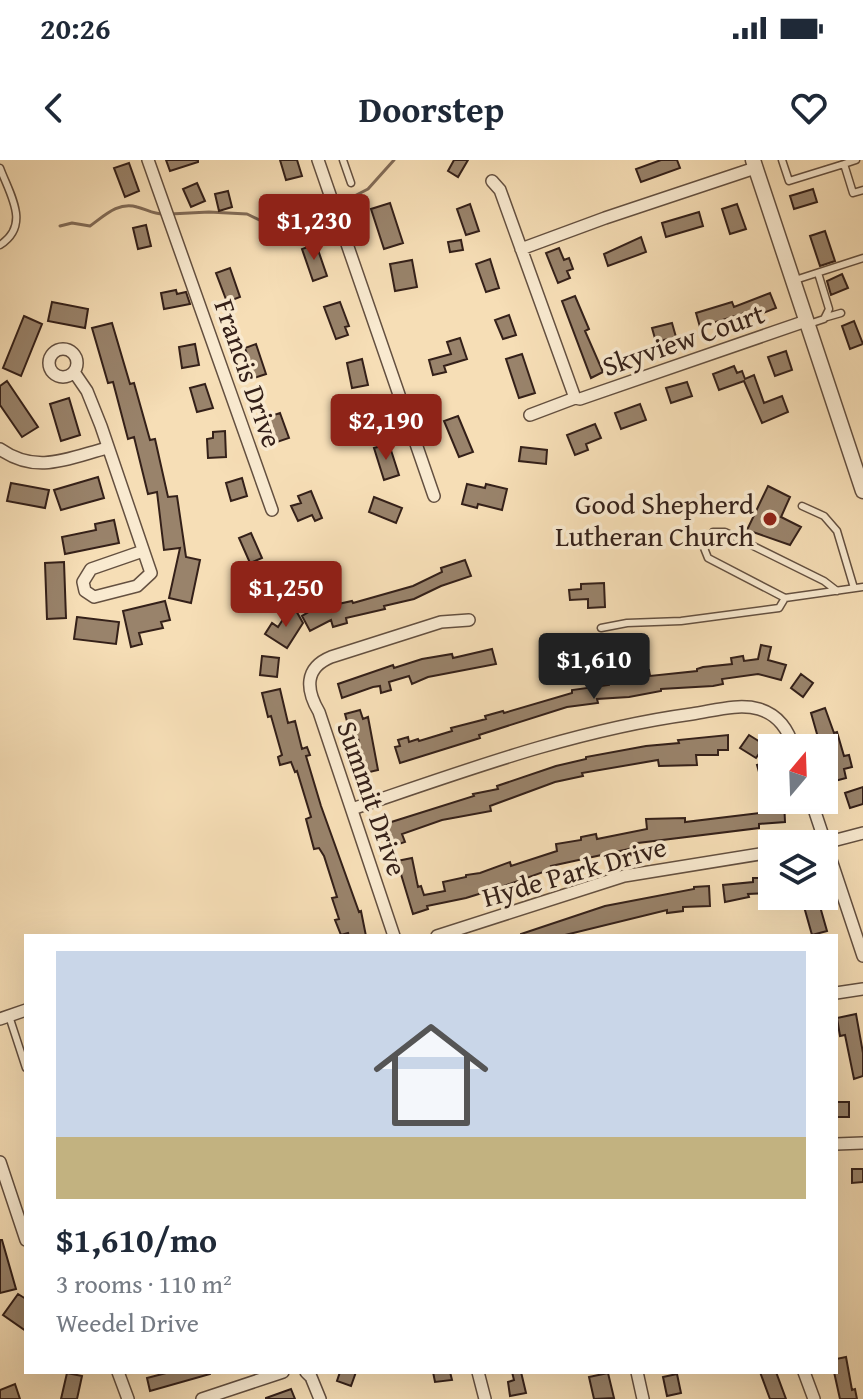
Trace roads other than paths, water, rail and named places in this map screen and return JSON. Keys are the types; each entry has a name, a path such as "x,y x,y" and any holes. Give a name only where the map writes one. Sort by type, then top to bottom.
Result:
{"street":[{"name":"Francis Drive","path":"148,160 272,510"},
{"path":"318,160 434,496"},
{"path":"521,249 754,164 863,491"},
{"name":"Skyview Court","path":"492,181 500,190 575,398"},
{"name":"Skyview Court","path":"530,415 807,323"},
{"path":"74,372 87,391 151,573 137,586 94,597 85,591 83,582 91,569 143,551"},
{"path":"0,449 17,459 47,464 107,448"},
{"name":"Summit Drive","path":"393,934 319,712 309,693 310,676 318,664 331,657 441,622 469,620"},
{"path":"352,809 565,739 653,719 749,707 772,715 784,725 788,734"},
{"path":"838,839 863,833"},
{"name":"Hyde Park Drive","path":"443,934 624,876 758,854"},
{"path":"838,885 863,956"},
{"path":"838,993 863,989"},
{"path":"4,1018 24,1011"},
{"path":"838,1144 863,1143"},
{"path":"0,1162 24,1234"},
{"path":"119,1374 128,1399"},
{"path":"202,1399 277,1374"},
{"path":"308,1374 320,1399"},
{"path":"479,1374 485,1399"},
{"path":"637,1374 643,1399"},
{"path":"805,1374 814,1399"}],"lane":[{"path":"343,160 351,183"},
{"path":"782,160 789,181 856,160"},
{"path":"844,164 853,193 863,190"},
{"path":"0,168 17,220 13,234 0,245"},
{"path":"792,281 863,258"},
{"path":"818,273 830,305 824,319"},
{"path":"807,323 841,313"},
{"path":"802,506 832,522 854,588"},
{"path":"837,591 824,581 725,532 713,532 704,548 708,558 785,598 837,591 863,587"},
{"path":"601,628 779,608 785,598"},
{"path":"4,1018 24,1063"}],"waterway":[{"path":"337,205 368,189 394,160"},
{"path":"60,226 72,223 90,226 112,210 124,206 163,214"},
{"path":"170,214 247,214 274,227 281,218 292,214 328,208"}],"place":[{"name":"Good Shepherd Lutheran Church","path":"770,519"}]}
